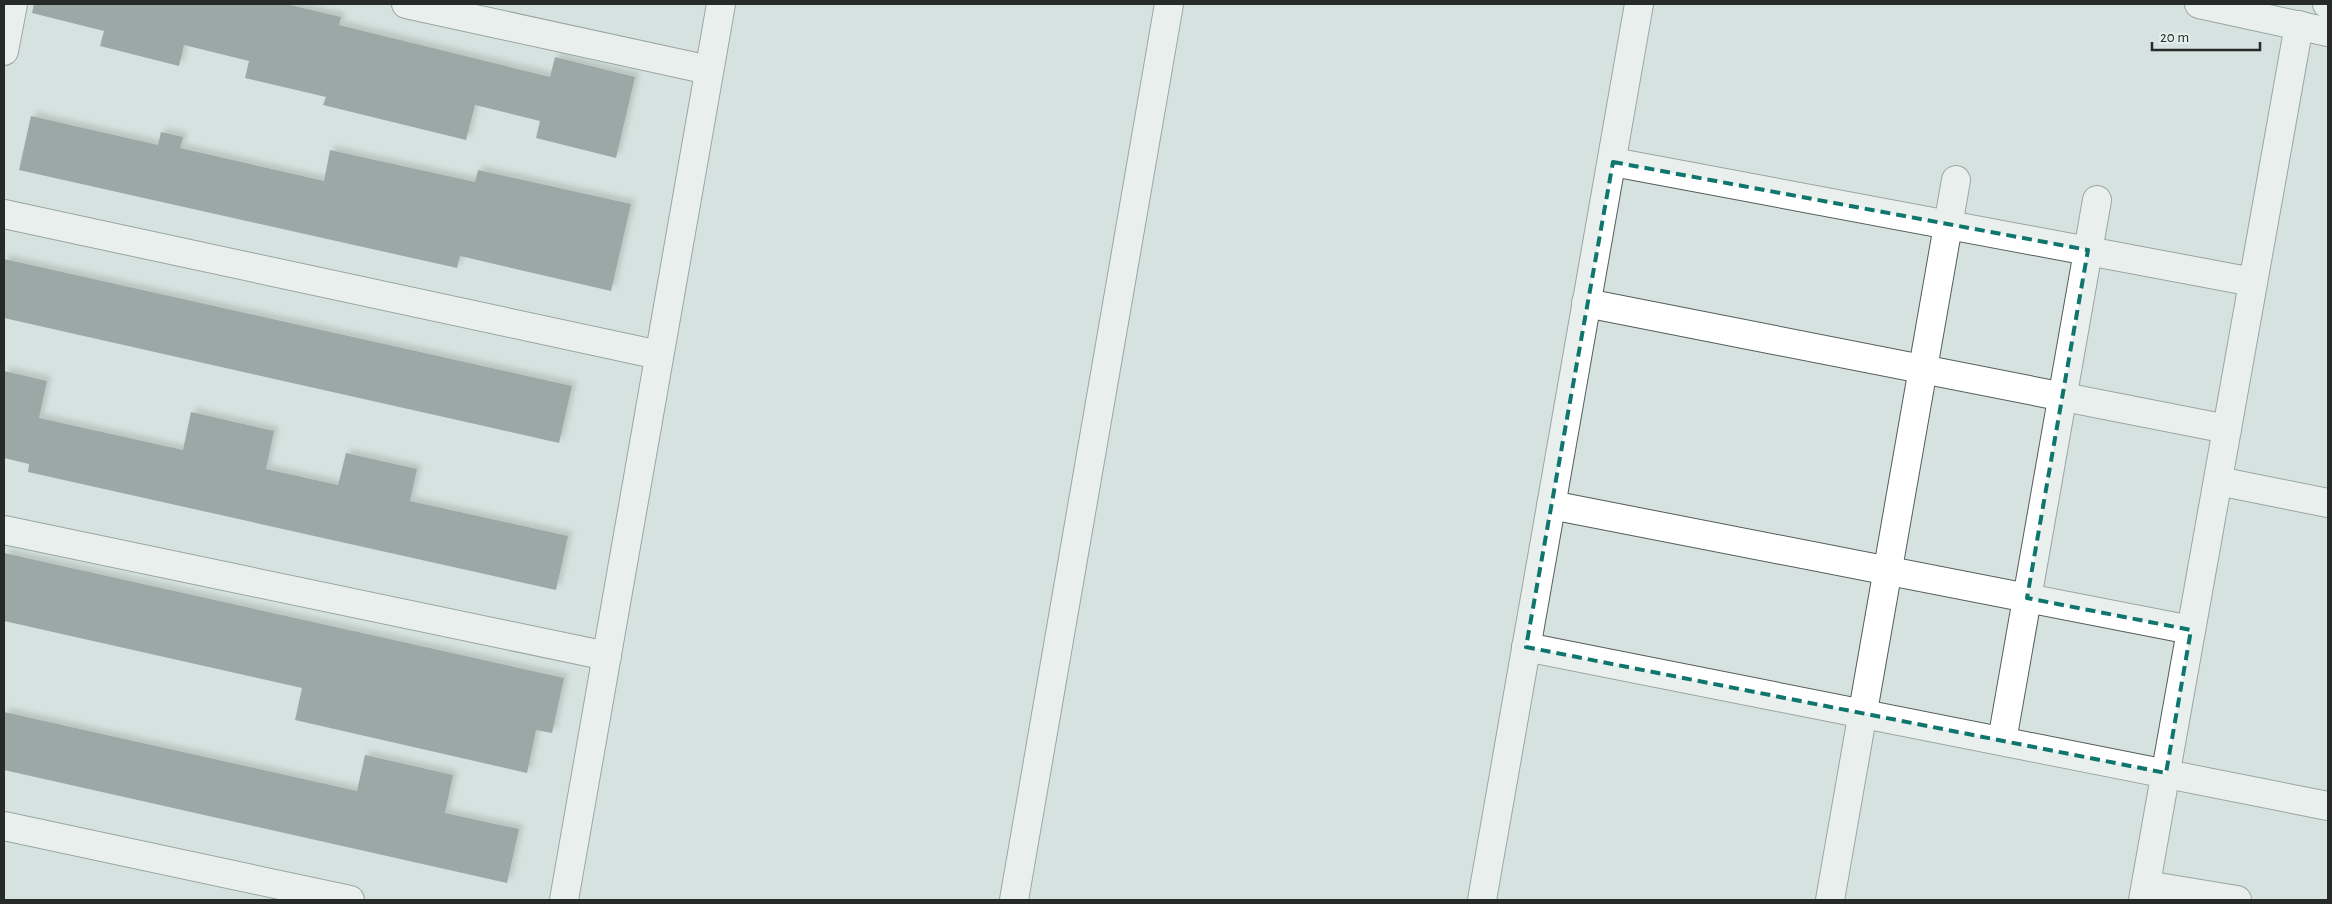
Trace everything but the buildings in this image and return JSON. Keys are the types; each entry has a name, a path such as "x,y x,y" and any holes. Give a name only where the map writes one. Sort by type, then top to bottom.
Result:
{"street":[{"path":"4,51 13,4"},
{"path":"406,4 709,70"},
{"path":"564,900 720,4"},
{"path":"1014,900 1169,4"},
{"path":"1482,900 1586,303 1613,162 1639,4"},
{"path":"2199,4 2328,32"},
{"path":"2237,900 2144,892 2299,25"},
{"path":"1613,162 2253,282"},
{"path":"1830,900 1956,180"},
{"path":"2002,742 2097,200"},
{"path":"4,214 659,355"},
{"path":"1586,303 2227,429"},
{"path":"2218,481 2328,503"},
{"path":"1551,505 2191,630"},
{"path":"4,530 607,656"},
{"path":"1526,647 2328,806"},
{"path":"4,826 350,900"}],"highlighted area":[{"path":"1613,162 2088,250 2027,598 2191,630 2166,773 1526,647"}]}
